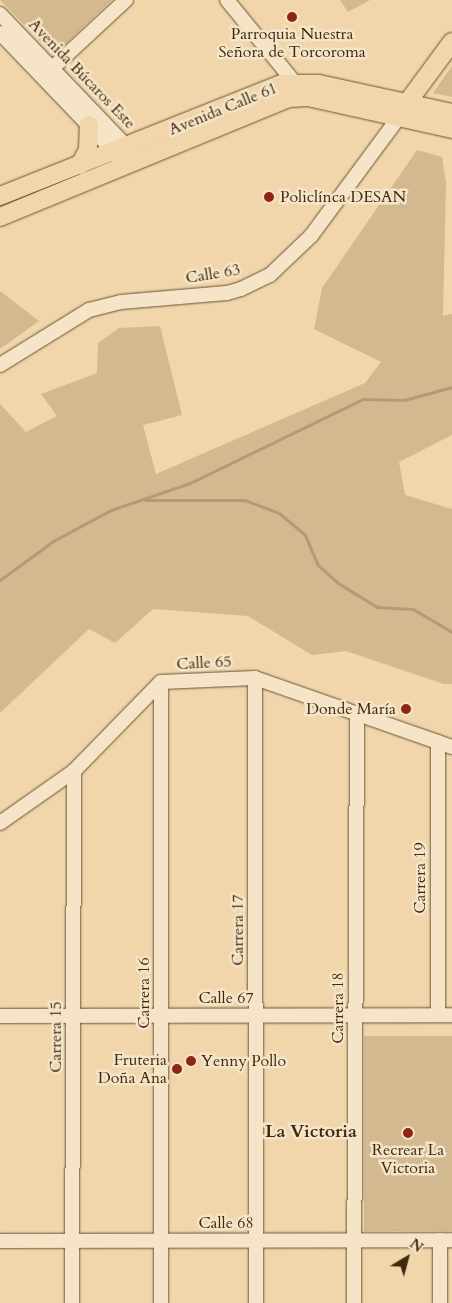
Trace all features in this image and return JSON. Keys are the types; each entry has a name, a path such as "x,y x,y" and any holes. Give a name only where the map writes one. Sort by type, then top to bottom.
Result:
{"main road":[{"path":"403,110 452,42"},
{"name":"Avenida Calle 61","path":"126,155 271,87 294,82 336,87 452,129"},
{"name":"Avenida Calle 61","path":"126,155 289,98 308,97 403,110 452,113"},
{"path":"80,165 88,148 89,125"},
{"path":"0,196 80,165 126,155"},
{"path":"0,217 126,155"}],"street":[{"path":"47,73 126,0"},
{"path":"227,0 294,82"},
{"name":"Avenida Búcaros Este","path":"0,14 89,125 126,155"},
{"name":"Avenida Búcaros Este","path":"0,33 47,73 126,155"},
{"name":"Calle 63","path":"0,365 89,310 121,302 226,292 241,289 270,275 311,236 403,110"},
{"name":"Calle 65","path":"0,823 74,771 161,682 256,678 452,747"},
{"name":"Carrera 17","path":"256,678 256,1303"},
{"name":"Carrera 16","path":"161,682 161,1303"},
{"name":"Carrera 18","path":"354,1303 357,713"},
{"name":"Carrera 19","path":"438,742 445,1015"},
{"name":"Carrera 15","path":"72,1303 74,771"},
{"name":"Calle 67","path":"0,1016 445,1015"},
{"path":"440,1303 446,1240"},
{"name":"Calle 68","path":"0,1241 446,1240"}],"shaded area":[{"path":"0,0 112,0 54,55"},
{"path":"340,0 370,0 348,12"},
{"path":"452,66 452,97 433,93"},
{"path":"417,150 442,157 446,182 443,316 452,314 452,435 399,462 405,495 452,509 452,684 444,684 346,651 312,655 248,616 153,609 115,643 89,629 0,713 0,404 26,432 57,416 41,394 97,373 98,343 119,328 160,326 182,415 143,425 156,474 365,383 381,362 314,329 322,288"},
{"path":"0,291 39,321 0,349"},
{"name":"Recrear La Victoria","path":"364,1036 452,1036 452,1231 364,1231"}],"waterway":[{"path":"0,580 53,541 111,510 190,483 363,399 404,400 452,387"},
{"path":"145,500 245,500 279,513 305,535 318,565 338,583 377,607 413,609 452,632"}],"place":[{"name":"Parroquia Nuestra Señora de Torcoroma","path":"292,17"},
{"name":"Policlínca DESAN","path":"269,197"},
{"name":"Donde María","path":"406,709"},
{"name":"Yenny Pollo","path":"191,1061"},
{"name":"Fruteria Doña Ana","path":"177,1069"},
{"name":"Recrear La Victoria","path":"408,1133"}],"district":[{"name":"La Victoria","path":"311,1132"}]}
